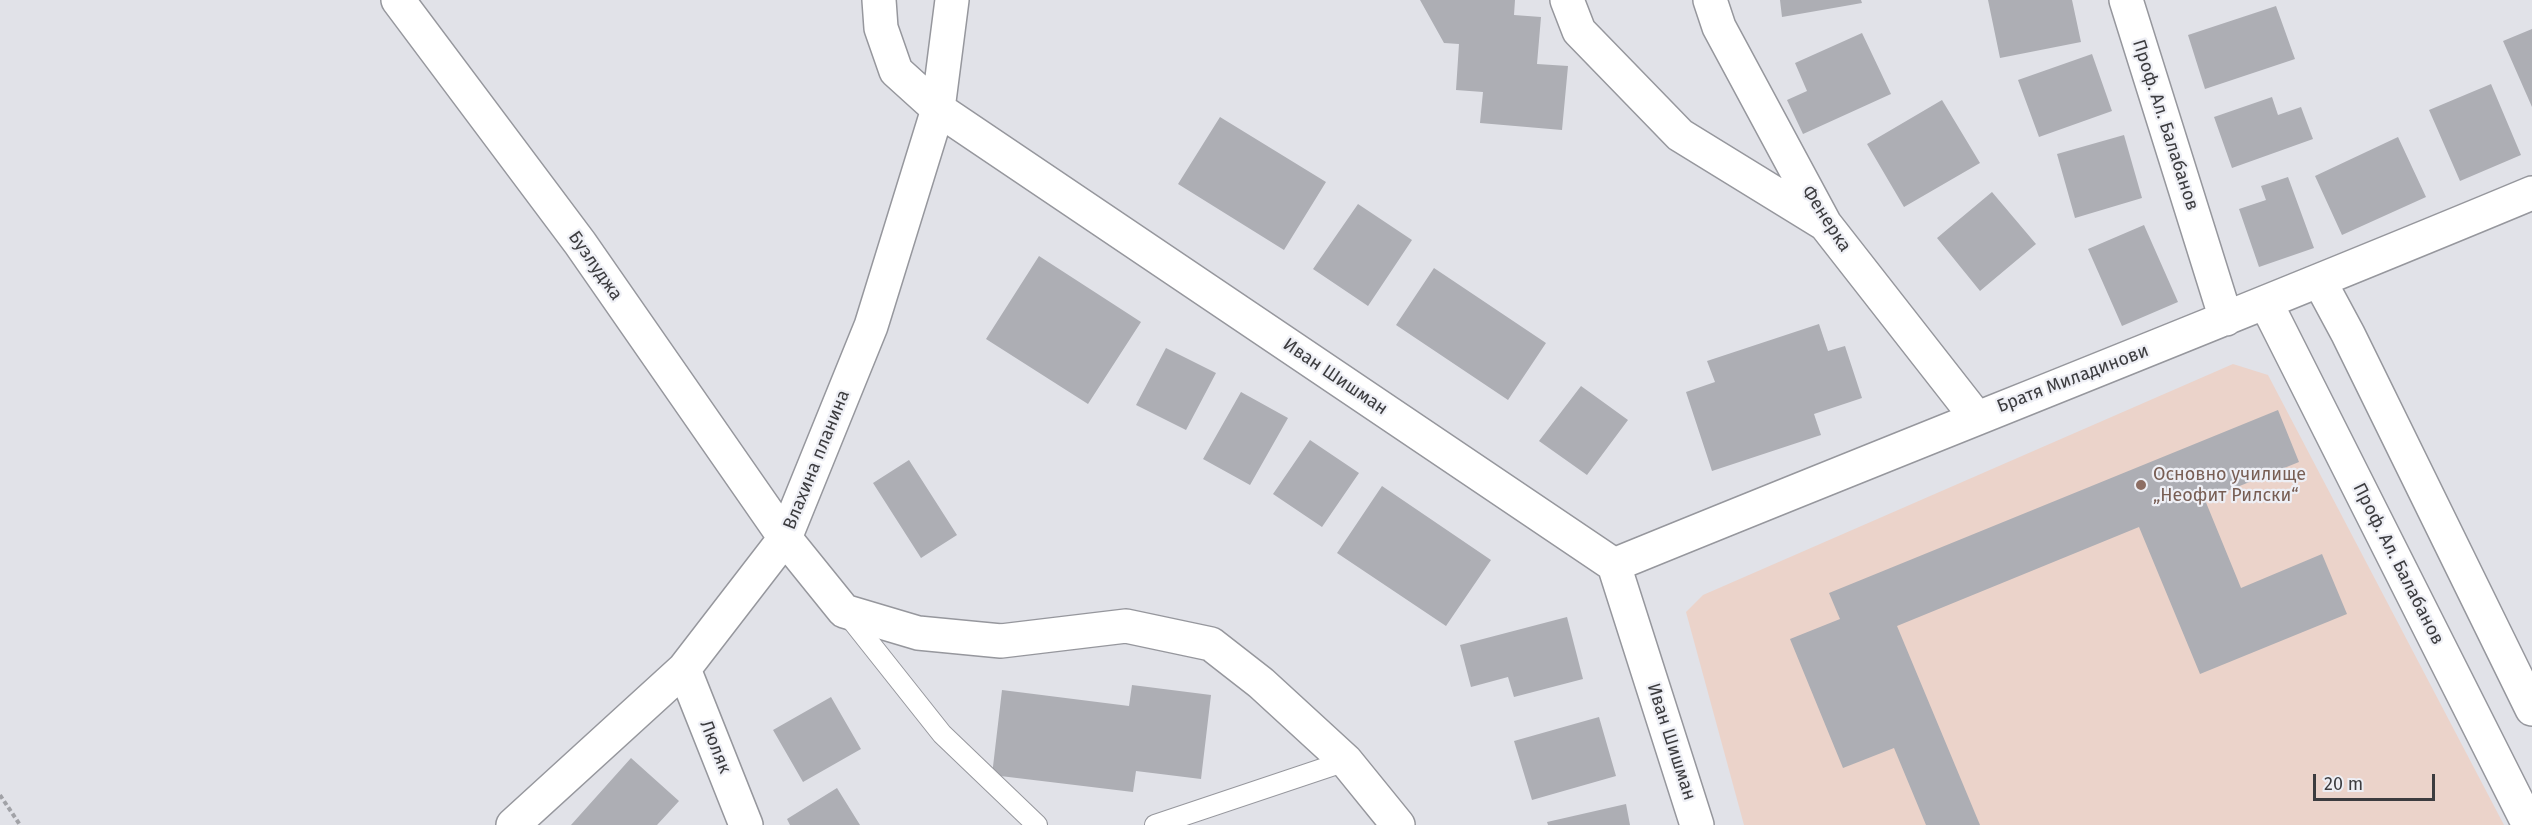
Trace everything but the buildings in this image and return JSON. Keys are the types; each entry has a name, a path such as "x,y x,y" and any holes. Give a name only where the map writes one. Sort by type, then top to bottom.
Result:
{"street":[{"name":"Бузлуджа","path":"398,0 580,243 785,538 844,611"},
{"name":"Иван Шишман","path":"879,0 881,28 896,71 938,109 1614,565 1697,825"},
{"name":"Влахина планина","path":"513,825 684,669 785,538 871,326 938,109 952,0"},
{"path":"1567,0 1579,31 1680,135 1825,224"},
{"name":"Фенерка","path":"1710,0 1719,27 1825,224 1976,417"},
{"name":"Проф. Ал. Балабанов","path":"2126,0 2226,319"},
{"name":"Братя Миладинови","path":"1614,565 1976,417 2320,282 2532,193"},
{"path":"2320,282 2348,334 2532,709"},
{"name":"Проф. Ал. Балабанов","path":"2266,303 2529,825"},
{"path":"844,611 918,633 1001,641 1126,626 1211,644 1262,683 1346,761 1398,825"},
{"name":"Люляк","path":"684,669 746,825"}],"lane":[{"path":"844,611 942,734 1037,825"},
{"path":"1155,825 1346,761"}],"path":[{"path":"0,795 20,825"}],"shaded area":[{"name":"Основно училище „Неофит Рилски“","path":"2233,364 2268,375 2504,825 1744,825 1686,612 1703,595"}],"place":[{"name":"Основно училище „Неофит Рилски“","path":"2141,485"}]}
